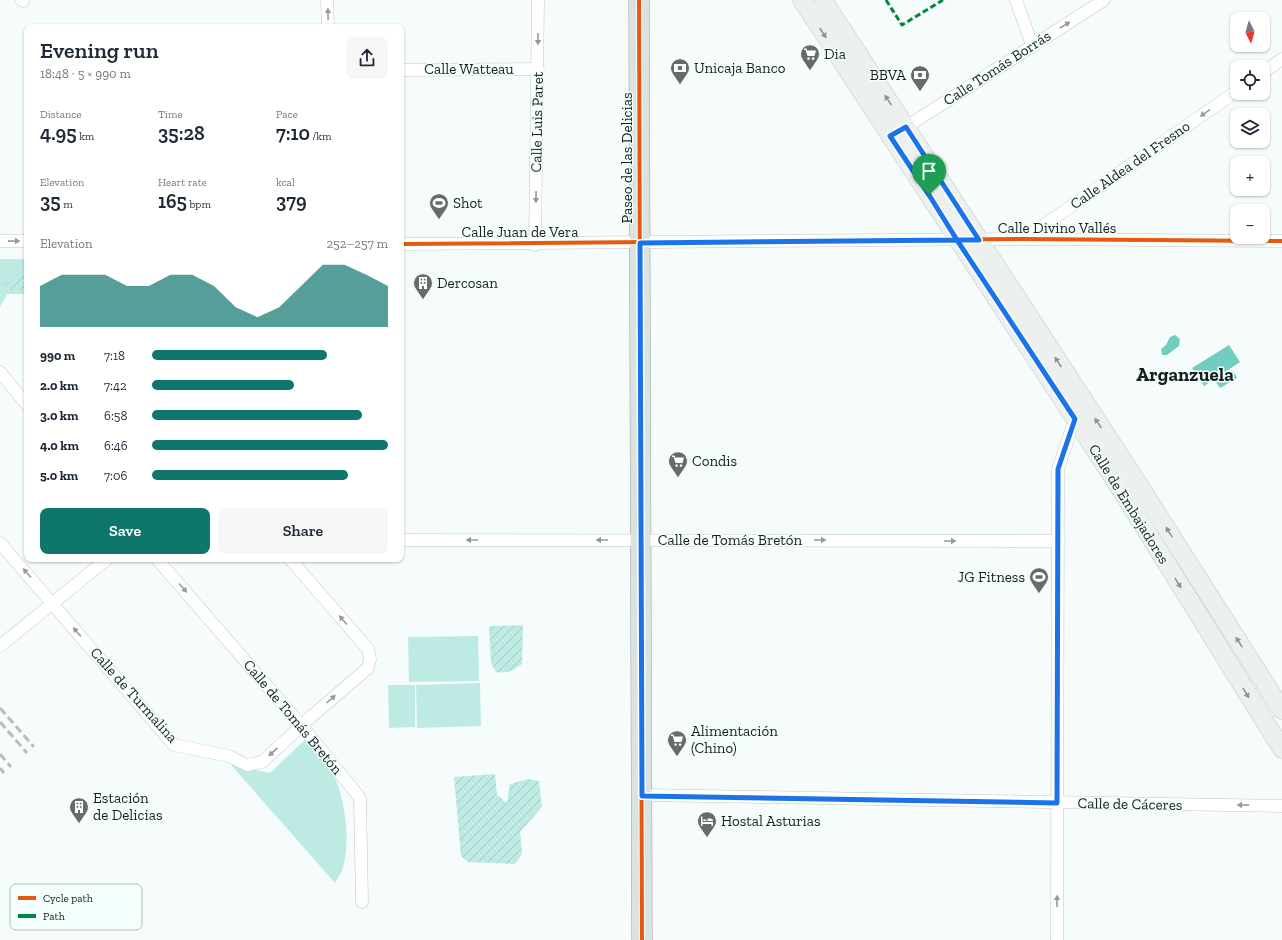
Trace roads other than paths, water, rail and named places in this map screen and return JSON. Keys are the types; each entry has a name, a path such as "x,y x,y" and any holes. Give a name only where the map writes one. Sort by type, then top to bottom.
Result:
{"main road":[{"name":"Paseo de las Delicias","path":"638,0 642,940"},
{"name":"Calle de Embajadores","path":"802,0 1075,419 1282,749"},
{"name":"Calle de Embajadores","path":"823,0 1137,482 1282,710"}],"street":[{"path":"327,0 328,24"},
{"name":"Calle Luis Paret","path":"535,245 538,0"},
{"path":"1016,0 1032,46"},
{"name":"Calle Tomás Borrás","path":"890,136 1104,0"},
{"path":"1270,68 1282,59"},
{"name":"Calle Watteau","path":"404,70 538,69"},
{"name":"Calle Aldea del Fresno","path":"1024,239 1230,96"},
{"name":"Calle Divino Vallés","path":"640,243 1024,239 1282,241"},
{"path":"0,241 24,240"},
{"name":"Calle Juan de Vera","path":"404,244 535,245 640,243"},
{"path":"0,372 24,401"},
{"path":"1057,940 1058,469 1075,419"},
{"name":"Calle de Tomás Bretón","path":"404,540 1059,541"},
{"name":"Calle de Turmalina","path":"0,543 174,745 229,756 247,765 262,762 301,725 368,668 370,659 368,650 293,562"},
{"path":"0,646 103,562"},
{"name":"Calle de Tomás Bretón","path":"160,562 301,725 360,798 362,902"},
{"name":"Calle de Cáceres","path":"642,796 1282,806"}],"railway":[{"path":"0,708 34,747"},
{"path":"0,722 27,753"},
{"path":"0,754 11,767"},
{"path":"0,768 4,773"}],"place":[{"name":"Dia","path":"810,71"},
{"name":"Unicaja Banco","path":"680,85"},
{"name":"BBVA","path":"920,92"},
{"name":"Shot","path":"439,220"},
{"name":"Dercosan","path":"423,300"},
{"name":"Condis","path":"678,478"},
{"name":"JG Fitness","path":"1039,594"},
{"name":"Alimentación (Chino)","path":"677,757"},
{"name":"Estación de Delicias","path":"79,824"},
{"name":"Hostal Asturias","path":"707,838"}],"district":[{"name":"Arganzuela","path":"1185,374"}]}
